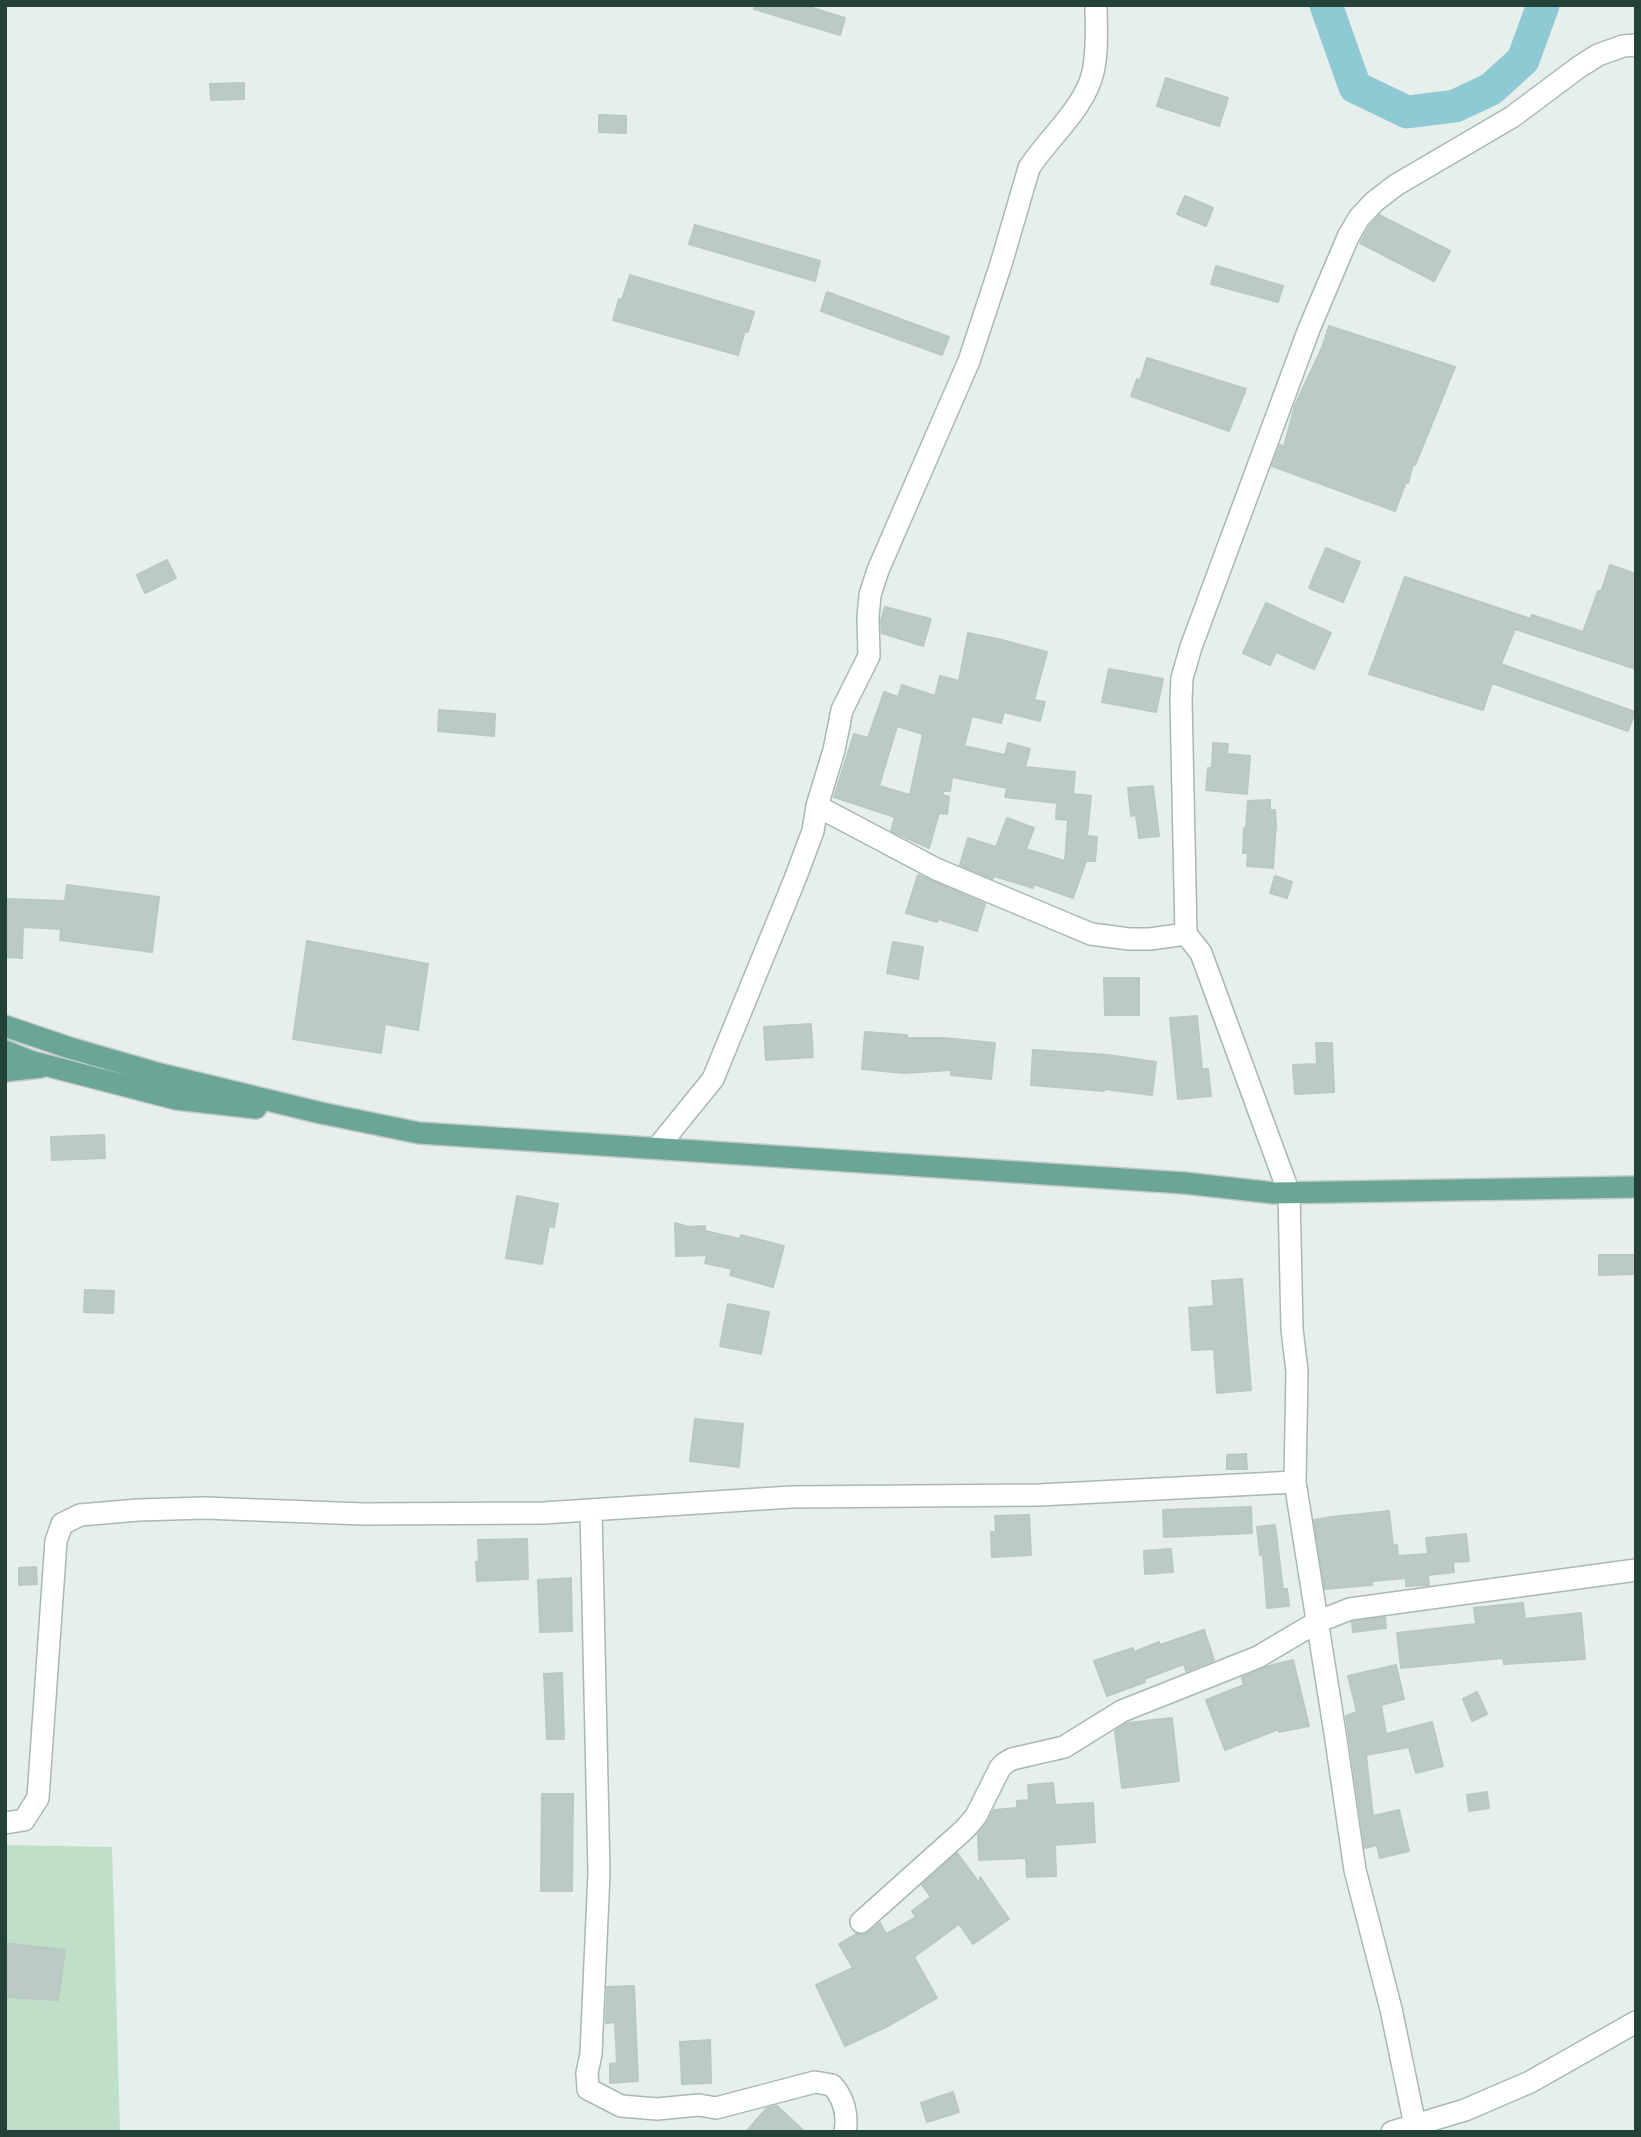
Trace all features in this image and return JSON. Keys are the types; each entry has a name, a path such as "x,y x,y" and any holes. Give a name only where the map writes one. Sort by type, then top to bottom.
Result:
{"main road":[{"path":"5,1026 160,1074 321,1113 419,1133 1184,1183 1274,1193 1636,1187"},
{"path":"5,1051 50,1066 176,1099 321,1113"},
{"path":"5,1071 50,1066"}],"street":[{"path":"657,1148 713,1079 720,1065 813,831 842,710 869,656 870,595 878,570 969,361 1029,168 1066,120 1090,80 1096,53 1097,5"},
{"path":"1415,2125 1391,2009 1355,1870 1295,1482 1297,1371 1292,1329 1289,1193 1201,953 1186,934 1182,678 1191,647 1309,329 1348,237 1359,218 1396,186 1512,117 1598,55 1623,46 1636,45"},
{"path":"817,806 936,869 1091,934 1129,939 1186,934"},
{"path":"5,1823 24,1820 38,1798 56,1541 58,1531 66,1520 80,1515 205,1508 362,1514 543,1513 791,1497 1039,1495 1295,1482"},
{"path":"590,1510 599,1873 588,2089 621,2106 657,2109 699,2105 716,2108 815,2082 824,2082 832,2085 843,2102 846,2115 845,2132"},
{"path":"861,1922 965,1829 976,1816 1000,1768 1012,1759 1064,1747 1122,1711 1258,1657 1317,1622 1350,1609 1636,1570"},
{"path":"1392,2132 1465,2110 1530,2081 1636,2022"}],"green space":[{"path":"5,1845 112,1847 120,2132 5,2132"}],"building":[{"path":"755,5 803,5 845,18 840,35 754,9"},
{"path":"1166,78 1228,98 1219,126 1157,106"},
{"path":"244,83 244,99 211,100 210,84"},
{"path":"599,115 626,116 626,133 599,132"},
{"path":"1185,196 1213,208 1206,226 1177,214"},
{"path":"1379,215 1450,251 1434,281 1360,243"},
{"path":"695,225 820,261 815,281 689,244"},
{"path":"1216,266 1283,286 1278,302 1211,284"},
{"path":"630,275 754,312 738,355 613,320"},
{"path":"827,292 949,337 942,355 821,311"},
{"path":"1329,326 1455,367 1395,511 1272,466 1280,445 1284,447 1295,405 1322,348"},
{"path":"1147,358 1246,389 1229,431 1131,396 1137,379 1140,381"},
{"path":"1326,548 1360,562 1343,602 1309,588"},
{"path":"167,560 176,578 145,593 137,575"},
{"path":"1610,565 1636,574 1636,669 1515,629 1501,664 1635,712 1628,731 1492,683 1483,710 1369,674 1405,577 1531,619 1532,615 1583,632"},
{"path":"1266,603 1331,633 1314,669 1276,652 1270,665 1243,653"},
{"path":"885,607 931,619 923,646 882,633 881,621"},
{"path":"968,633 1047,652 1034,700 1045,702 1040,721 1004,712 1001,723 972,716 964,746 1005,755 1008,743 1030,749 1025,767 1075,772 1073,794 1091,796 1087,836 1097,837 1095,861 1086,861 1073,898 1034,884 1033,888 994,876 993,879 960,865 968,838 996,847 1007,818 1034,828 1026,849 1065,861 1068,820 1056,819 1057,803 1005,797 1007,788 952,777 950,791 943,791 943,795 949,797 947,814 939,813 929,848 891,831 895,817 834,797 854,734 868,738 884,692 898,697 902,685 935,696 940,676 959,681","holes":["897,726 923,734 910,795 879,786"]},
{"path":"1109,669 1163,679 1156,712 1102,702"},
{"path":"439,710 495,714 494,736 438,731"},
{"path":"1213,743 1228,744 1227,754 1250,756 1247,794 1206,790 1208,768 1212,768"},
{"path":"1153,786 1159,836 1139,838 1136,815 1131,816 1128,788"},
{"path":"1270,800 1270,810 1275,810 1276,825 1273,868 1247,866 1248,853 1243,853 1248,801"},
{"path":"918,875 985,904 977,931 906,913"},
{"path":"1275,876 1292,882 1287,898 1270,893"},
{"path":"67,885 159,897 152,952 60,940 61,929 23,927 22,958 5,957 5,899 65,901"},
{"path":"307,941 428,964 418,1030 385,1024 381,1053 293,1039"},
{"path":"893,942 923,947 918,979 887,973"},
{"path":"1104,978 1139,978 1139,1015 1105,1015"},
{"path":"1197,1016 1202,1069 1208,1069 1211,1096 1178,1099 1170,1018"},
{"path":"811,1024 813,1057 766,1060 764,1027"},
{"path":"865,1032 907,1035 907,1038 945,1038 995,1043 991,1079 951,1075 951,1070 904,1073 862,1069"},
{"path":"1316,1043 1332,1043 1334,1092 1295,1094 1293,1065 1317,1064"},
{"path":"1033,1050 1108,1055 1156,1062 1152,1095 1031,1085"},
{"path":"104,1135 105,1158 52,1160 51,1137"},
{"path":"517,1196 558,1204 554,1227 549,1226 542,1264 506,1258"},
{"path":"675,1223 689,1227 705,1226 705,1231 740,1239 741,1235 784,1246 773,1287 730,1275 732,1269 705,1263 707,1255 676,1256"},
{"path":"1599,1255 1636,1255 1636,1274 1599,1275"},
{"path":"1242,1279 1251,1390 1217,1393 1214,1349 1192,1350 1189,1308 1214,1306 1212,1281"},
{"path":"85,1290 114,1291 113,1313 84,1312"},
{"path":"728,1304 769,1312 761,1354 720,1346"},
{"path":"695,1419 743,1424 739,1467 690,1461"},
{"path":"1246,1454 1247,1469 1227,1469 1227,1455"},
{"path":"1251,1507 1252,1533 1164,1537 1163,1510"},
{"path":"1389,1511 1393,1546 1397,1545 1398,1556 1428,1554 1426,1538 1466,1534 1469,1561 1453,1562 1454,1572 1428,1575 1429,1585 1406,1586 1406,1578 1372,1581 1372,1585 1325,1589 1314,1520"},
{"path":"1029,1515 1031,1555 992,1557 991,1532 996,1532 995,1516"},
{"path":"1275,1525 1283,1589 1287,1589 1289,1606 1267,1608 1263,1555 1260,1555 1257,1527"},
{"path":"527,1539 528,1579 477,1581 478,1540"},
{"path":"1171,1549 1173,1572 1145,1574 1144,1551"},
{"path":"36,1567 37,1584 19,1585 19,1568"},
{"path":"571,1578 572,1631 540,1632 538,1580"},
{"path":"1523,1603 1525,1619 1581,1613 1585,1659 1504,1664 1503,1658 1401,1668 1397,1633 1476,1624 1474,1608"},
{"path":"1385,1617 1386,1628 1353,1632 1352,1622"},
{"path":"1204,1630 1214,1660 1186,1671 1184,1664 1107,1696 1094,1661 1133,1648 1134,1652 1159,1642 1160,1645"},
{"path":"1293,1660 1309,1726 1279,1732 1279,1729 1225,1750 1206,1700 1244,1685 1242,1678 1269,1666"},
{"path":"1396,1665 1404,1699 1381,1705 1386,1734 1432,1722 1443,1766 1416,1773 1409,1747 1366,1755 1373,1816 1399,1810 1409,1851 1380,1858 1377,1845 1365,1848 1346,1716 1357,1712 1348,1676"},
{"path":"562,1673 564,1739 547,1739 544,1674"},
{"path":"1477,1692 1487,1714 1472,1721 1463,1699"},
{"path":"1172,1718 1179,1781 1122,1788 1115,1731 1127,1723"},
{"path":"1053,1783 1055,1805 1093,1803 1095,1842 1055,1845 1056,1876 1027,1877 1026,1858 979,1860 978,1834 994,1810 1017,1808 1017,1801 1029,1800 1028,1785"},
{"path":"1487,1792 1489,1808 1469,1811 1467,1795"},
{"path":"542,1794 573,1794 572,1891 541,1891"},
{"path":"957,1853 980,1884 980,1877 1009,1919 973,1944 959,1924 914,1957 937,1998 890,2025 845,2046 816,1985 853,1968 839,1944 856,1934 869,1932 880,1923 886,1934 916,1917 912,1911 931,1897 922,1885"},
{"path":"5,1943 65,1950 58,2000 5,1997"},
{"path":"634,1986 638,2081 610,2083 610,2064 617,2063 615,2022 606,2023 607,1987"},
{"path":"710,2040 711,2083 682,2084 680,2042"},
{"path":"953,2092 959,2112 927,2122 921,2103"},
{"path":"777,2106 805,2132 746,2132 767,2108"}],"waterway":[{"path":"1326,5 1355,87 1407,112 1455,106 1491,89 1523,60 1543,5"}]}
